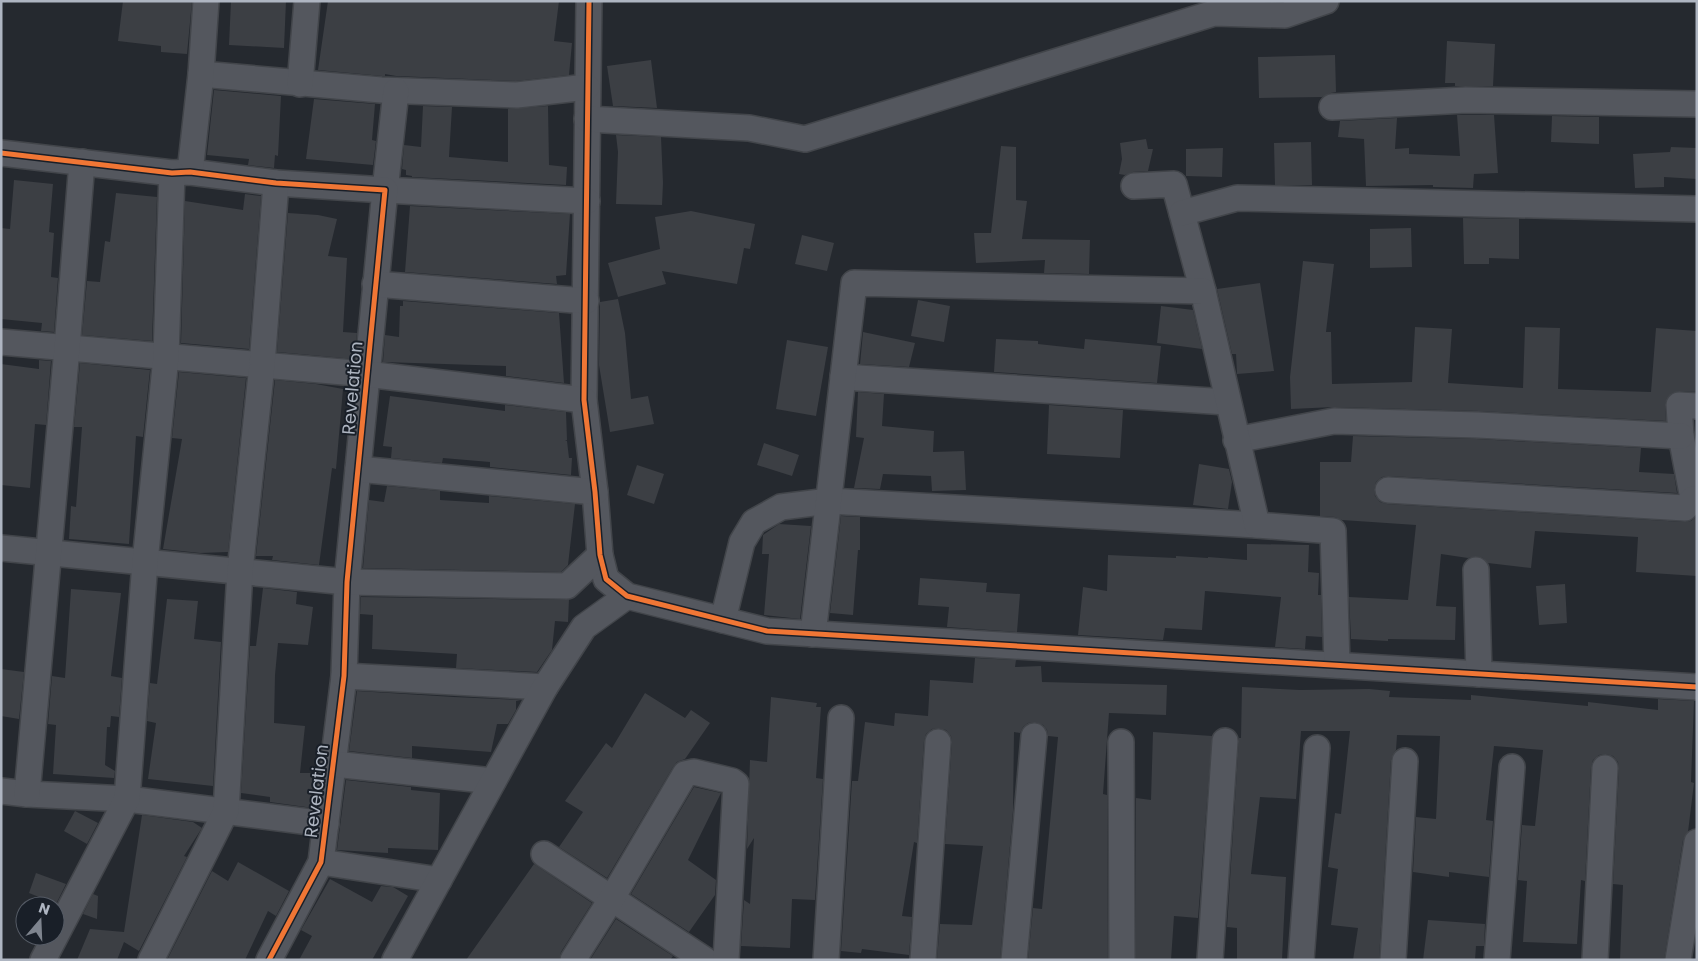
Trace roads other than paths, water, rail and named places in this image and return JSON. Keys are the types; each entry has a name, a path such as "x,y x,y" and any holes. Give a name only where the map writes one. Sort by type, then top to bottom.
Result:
{"street":[{"path":"43,960 127,799 145,562 166,357 181,173 201,74 206,1"},
{"path":"300,84 307,1"},
{"path":"589,1 584,400 600,555 606,579 627,596 767,631 1697,687"},
{"path":"587,119 748,128 804,139 1214,14 1285,15 1326,1"},
{"path":"201,74 396,91 518,95 587,87"},
{"name":"Revelation","path":"269,960 321,862 344,676 347,582 366,374 396,91"},
{"path":"1332,107 1466,100 1697,104"},
{"path":"1,153 276,183 586,201"},
{"path":"28,794 68,348 82,162"},
{"path":"151,960 226,811 240,571 262,365 276,183"},
{"path":"1134,186 1174,184 1203,291 1227,402 1257,525"},
{"path":"1182,214 1237,198 1697,209"},
{"path":"814,634 854,283 1203,291"},
{"path":"375,284 586,301"},
{"path":"1,342 366,374 584,400"},
{"path":"843,377 1227,402"},
{"path":"1388,490 1685,508 1695,499 1681,436 1679,405 1697,406"},
{"path":"1236,440 1334,421 1478,425 1681,436"},
{"path":"358,469 595,492"},
{"path":"723,620 742,542 754,522 780,507 828,501 1257,525 1333,531 1337,665"},
{"path":"1,548 347,582 567,586 600,555"},
{"path":"1476,570 1479,674"},
{"path":"395,960 545,687 584,627 627,596"},
{"path":"344,676 545,687"},
{"path":"826,960 841,718"},
{"path":"1014,960 1034,736"},
{"path":"1210,960 1225,741"},
{"path":"923,960 938,742"},
{"path":"1120,742 1122,960"},
{"path":"1301,960 1317,748"},
{"path":"1393,960 1405,761"},
{"path":"334,764 493,781"},
{"path":"1497,960 1512,767"},
{"path":"1595,960 1605,768"},
{"path":"573,960 685,774 694,772 732,781 736,784 726,960"},
{"path":"1,791 127,799 326,824"},
{"path":"1678,960 1697,842"},
{"path":"544,854 705,960"},
{"path":"321,862 439,880"}]}
